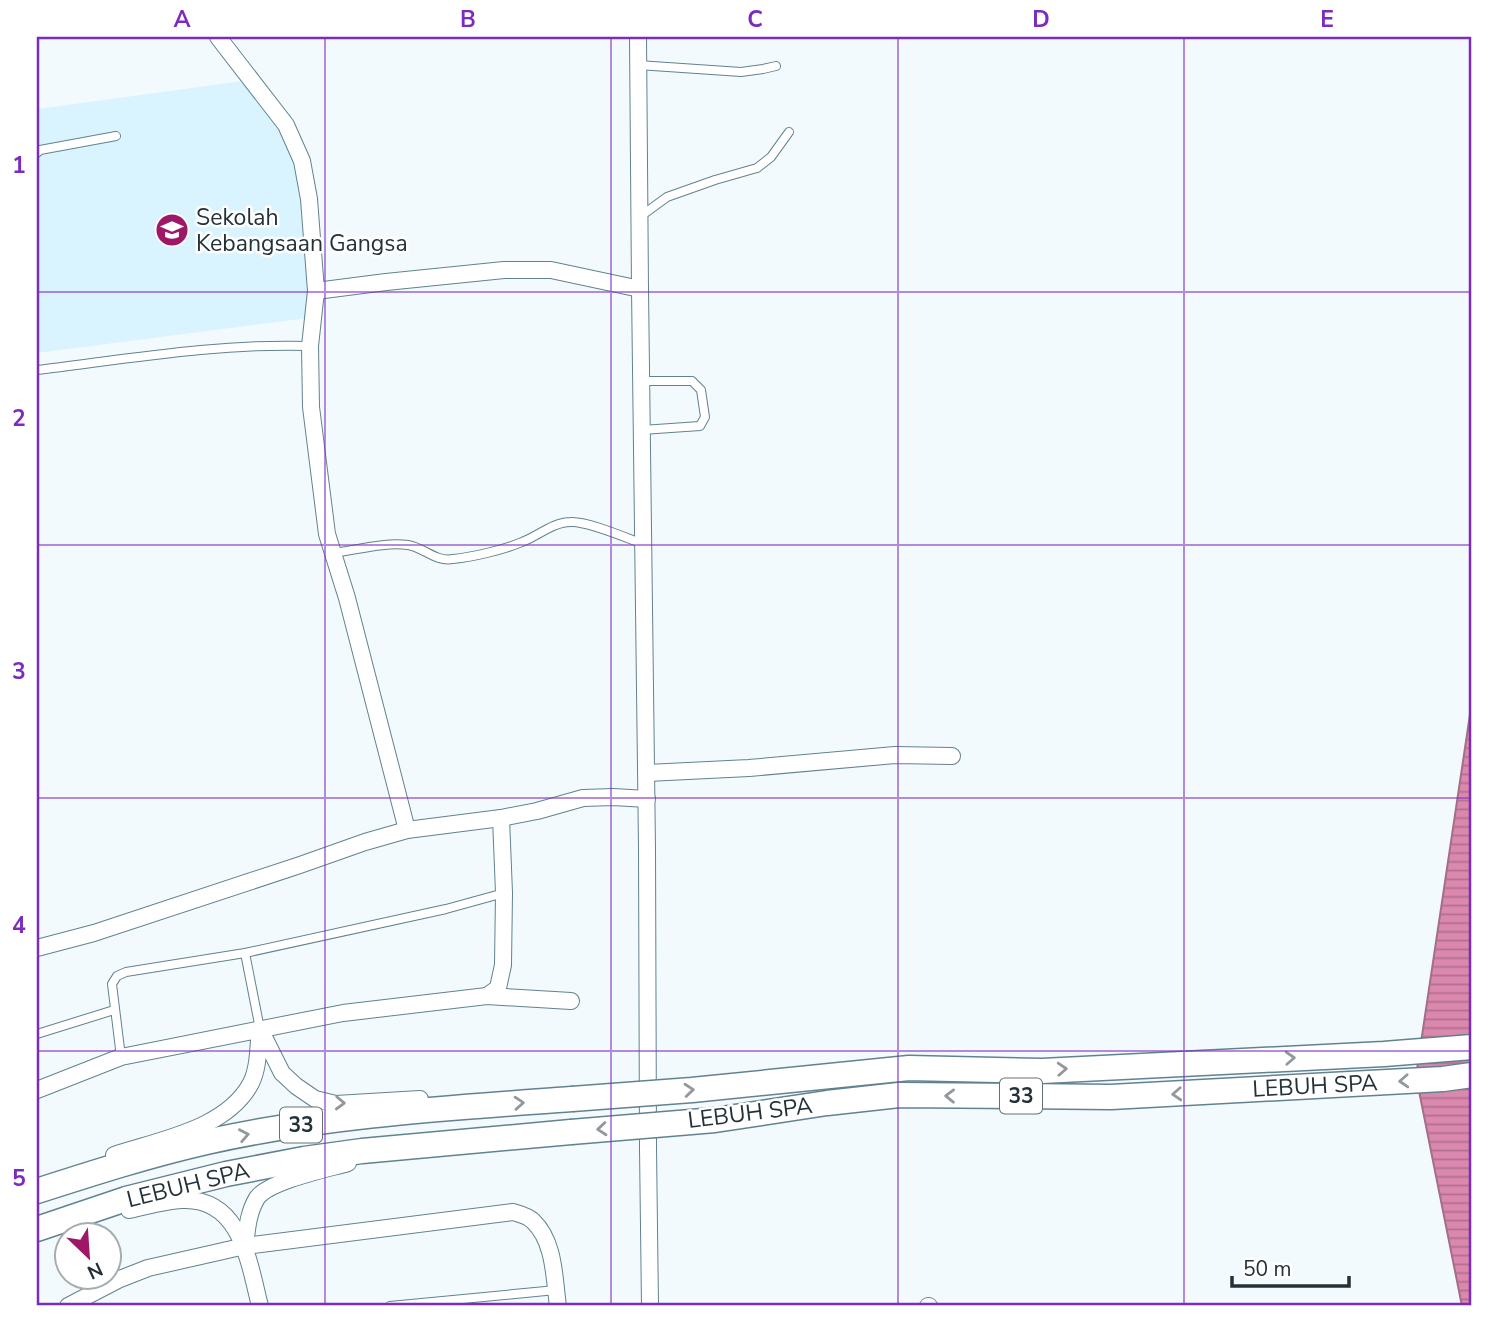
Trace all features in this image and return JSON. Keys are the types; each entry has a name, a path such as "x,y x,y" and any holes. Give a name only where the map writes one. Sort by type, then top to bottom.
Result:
{"highway":[{"name":"LEBUH SPA","path":"37,1191 117,1165 218,1139 364,1115 692,1090 909,1068 1042,1071 1472,1047"},
{"name":"LEBUH SPA","path":"37,1229 126,1199 226,1174 362,1151 715,1119 899,1095 1111,1097 1472,1075"}],"street":[{"path":"218,37 286,125 302,161 309,199 316,291 310,346 313,419 327,534 347,598 407,830"},
{"path":"638,37 650,1306"},
{"path":"316,291 504,270 551,270 639,289"},
{"path":"647,773 748,768 895,755 952,755"},
{"path":"37,948 117,925 407,830 501,818 583,798 647,799"},
{"path":"487,996 498,988 501,978 501,818"},
{"path":"37,1090 121,1057 343,1013 487,996 571,1001"},
{"path":"260,1029 282,1073 314,1099 336,1104 455,1097 486,1105"},
{"path":"37,1184 52,1174 186,1133 215,1119 237,1102 251,1082 260,1029"},
{"path":"245,1246 251,1210 259,1195 281,1183 321,1170 415,1147"},
{"path":"37,1229 182,1200 201,1201 217,1207 228,1218 245,1246 260,1306"},
{"path":"68,1306 148,1268 245,1246 513,1212 532,1219 550,1248 558,1306"}],"lane":[{"path":"638,65 741,72 776,66"},
{"path":"640,216 667,197 757,168 771,157 789,132"},
{"path":"37,153 40,150 116,136"},
{"path":"37,370 269,345 310,346"},
{"path":"642,381 692,381 701,390 705,417 700,426 642,430"},
{"path":"333,553 406,545 416,547 438,559 452,560 522,542 556,525 572,522 643,544"},
{"path":"121,1057 112,985 117,976 126,972 246,953 503,894"},
{"path":"246,953 260,1029"},
{"path":"37,1034 114,1010"},
{"path":"390,1306 556,1290"}],"shaded area":[{"name":"Sekolah Kebangsaan Gangsa","path":"250,80 298,142 316,317 37,353 37,109"},
{"path":"1472,701 1472,1306 1462,1306 1416,1076"}],"place":[{"name":"Sekolah Kebangsaan Gangsa","path":"172,230"}]}
